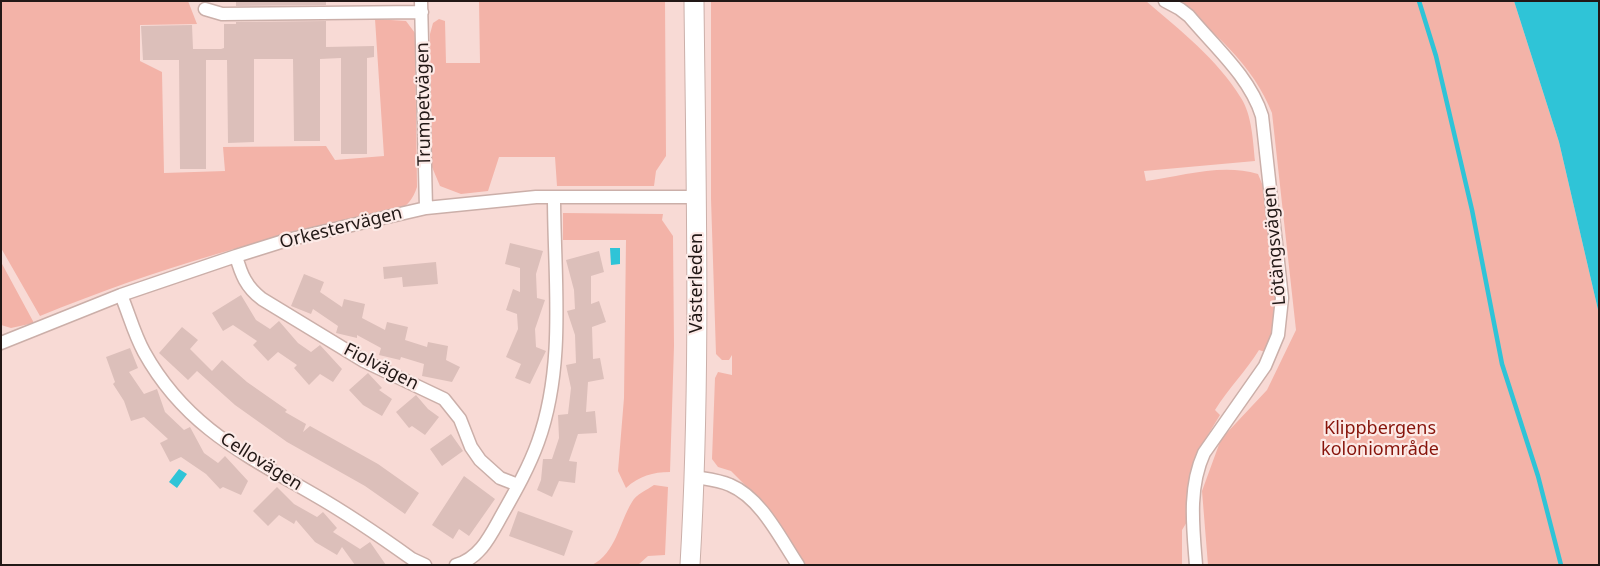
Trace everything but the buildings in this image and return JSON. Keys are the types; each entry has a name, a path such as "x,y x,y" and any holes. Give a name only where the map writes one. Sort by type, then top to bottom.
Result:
{"main road":[{"name":"Västerleden","path":"690,565 695,477 698,347 694,1"}],"street":[{"name":"Lötängsvägen","path":"1165,1 1188,16 1251,89 1258,105 1262,116 1282,298 1280,328 1265,366 1204,452 1199,464 1192,505 1196,565"},
{"path":"206,9 222,14 422,7"},
{"name":"Trumpetvägen","path":"422,7 426,208"},
{"name":"Orkestervägen","path":"1,343 121,295 236,256 287,240 426,208 554,197 696,197"},
{"path":"456,565 470,559 480,550 518,485 538,441 550,400 555,361 554,197"},
{"name":"Fiolvägen","path":"236,256 242,277 249,288 262,299 364,361 444,399 460,419 471,447 480,460 500,478 518,485"},
{"name":"Cellovägen","path":"121,295 144,351 186,408 207,428 236,451 313,494 412,559 426,565"},
{"path":"695,477 730,485 747,496 763,513 798,565"}],"green space":[{"path":"1,1 188,1 197,24 140,25 140,61 162,72 164,173 225,171 223,147 326,146 335,160 384,156 375,19 406,21 415,33 417,187 414,195 398,211 306,230 216,254 127,283 40,316 1,248"},
{"path":"479,1 665,1 666,156 656,171 654,186 557,186 555,157 499,157 488,191 461,194 440,186 432,167 430,34 433,23 439,19 445,21 446,63 480,63"},
{"path":"711,1 1146,1 1221,70 1241,98 1248,112 1255,161 1144,171 1146,181 1216,170 1244,171 1258,174 1265,191 1277,304 1268,353 1259,350 1220,402 1215,410 1220,415 1197,453 1189,482 1190,517 1182,530 1182,565 805,565 767,507 731,471 718,467 712,459 715,378 718,372 732,375 732,355 729,360 722,360 716,354 711,199"},
{"name":"Klippbergens koloniområde","path":"1169,1 1514,1 1559,142 1599,314 1599,565 1208,565 1202,491 1221,439 1267,390 1296,330 1272,113 1254,80 1230,49 1201,23"},
{"path":"563,213 663,214 662,220 673,236 674,346 670,472 646,476 636,480 626,488 618,471 624,398 626,240 563,240"},
{"path":"1,262 34,323 11,328 1,325"},
{"path":"654,485 668,487 665,555 648,556 638,565 592,565 607,553 634,499"}],"water":[{"path":"1514,1 1599,1 1599,314 1559,142"},
{"path":"610,248 620,248 620,264 611,265"},
{"path":"179,469 187,474 177,488 169,482"}],"waterway":[{"path":"1419,1 1436,56 1472,210 1502,364 1538,476 1561,565"}]}
